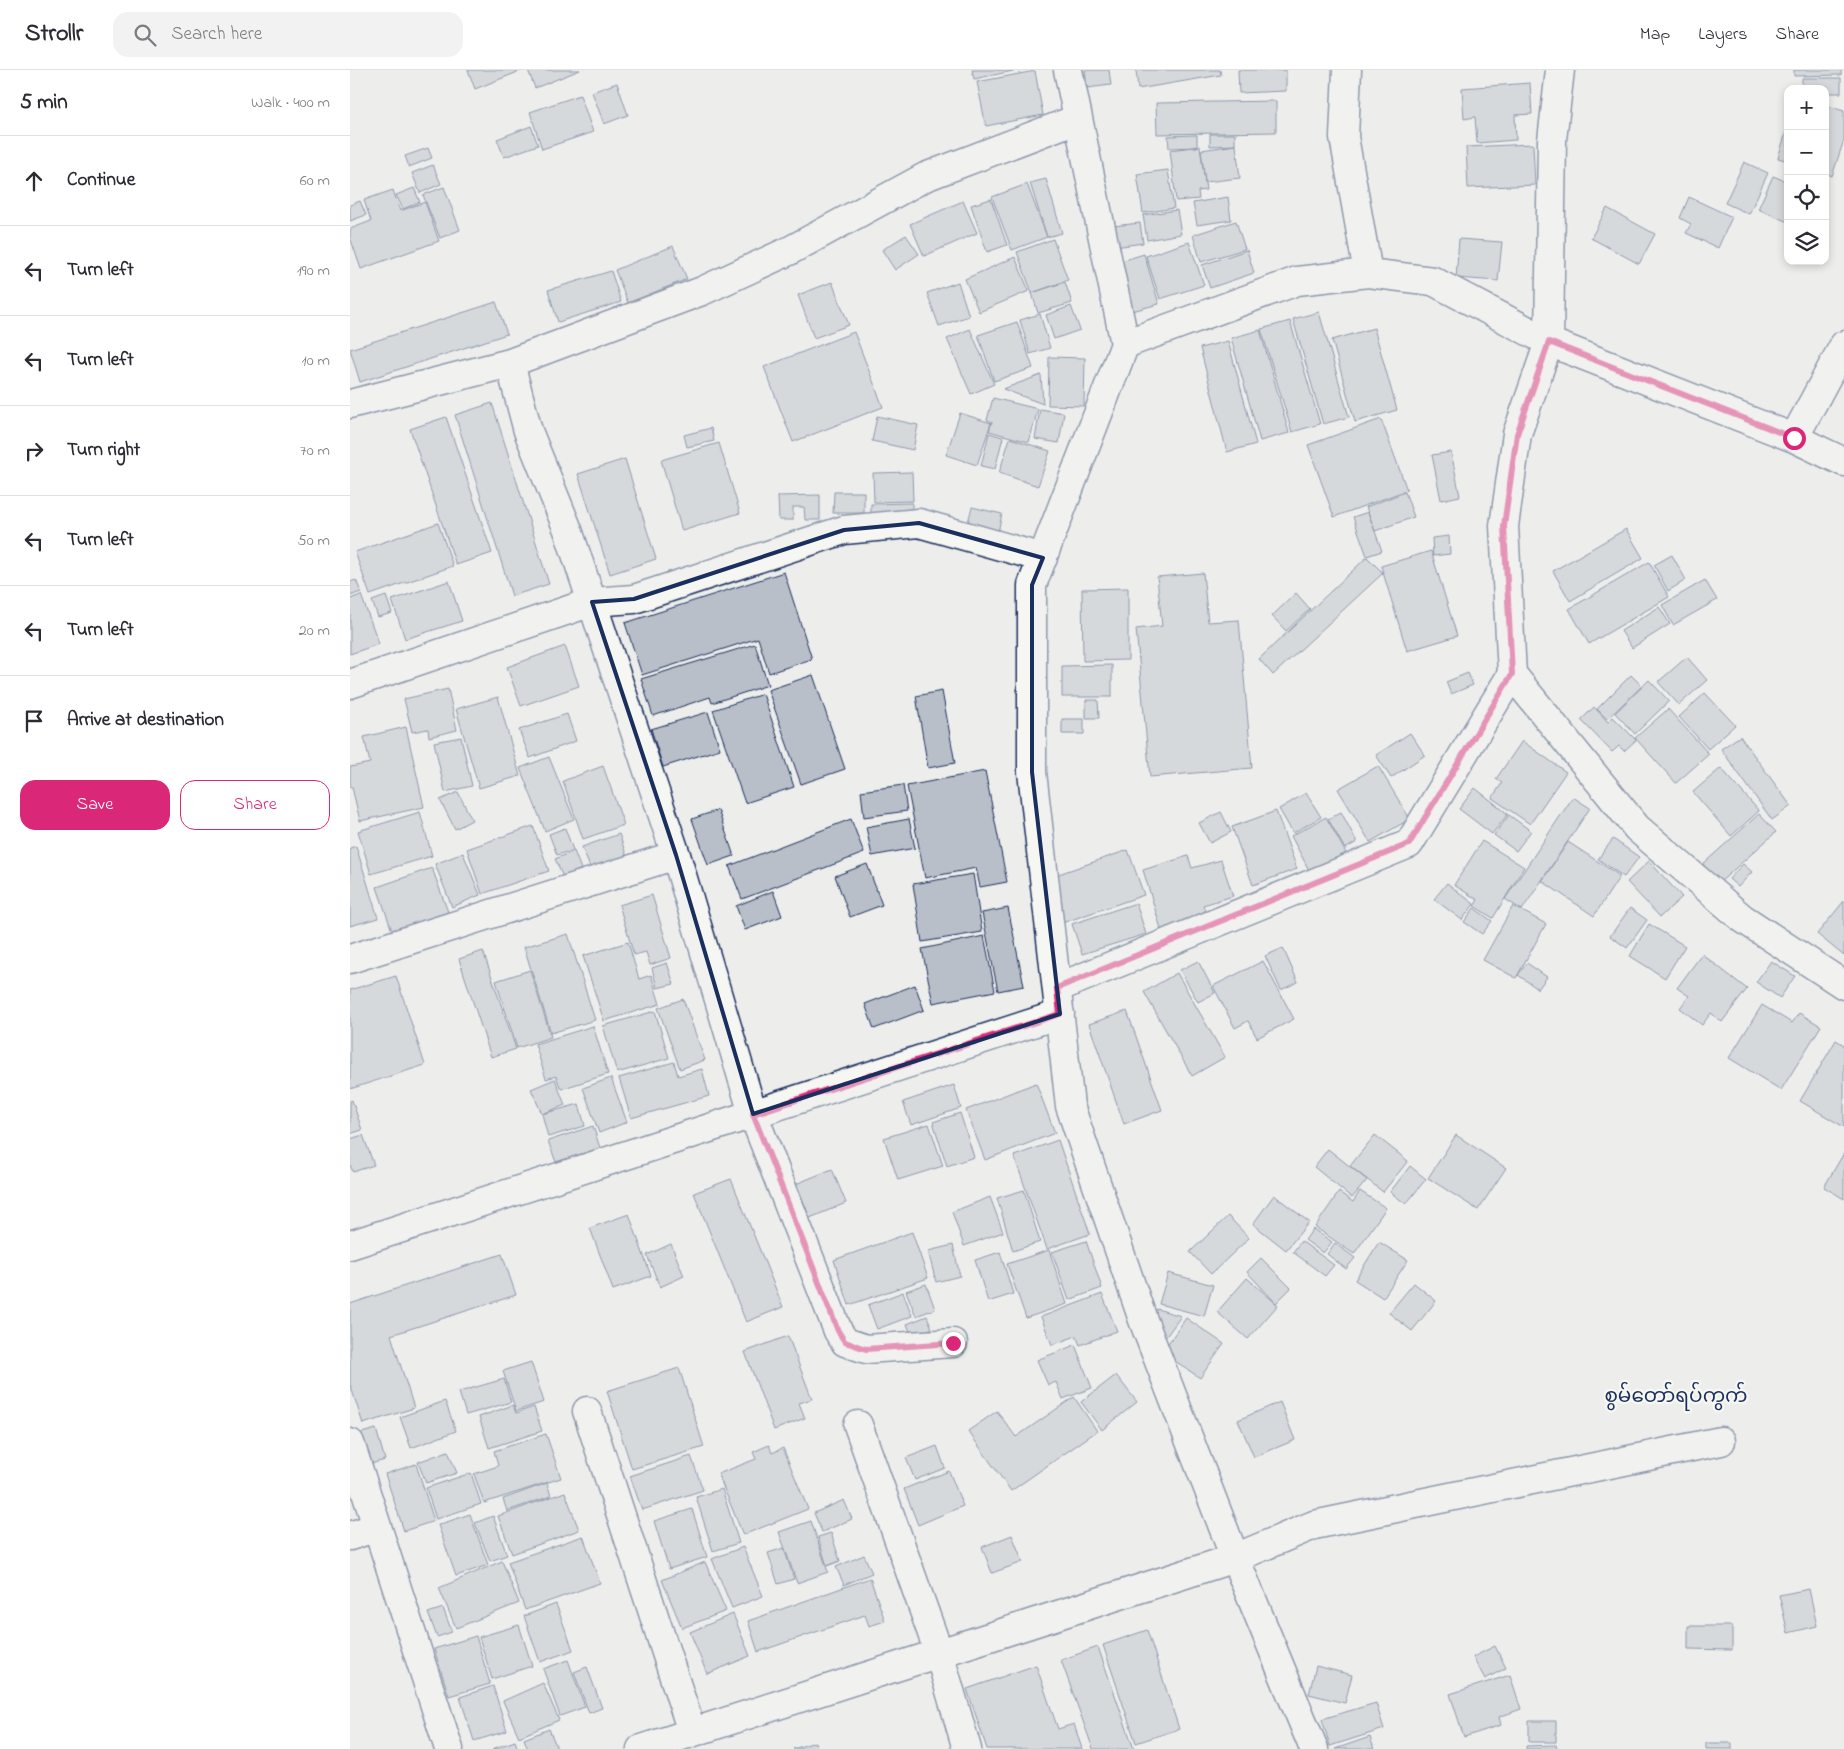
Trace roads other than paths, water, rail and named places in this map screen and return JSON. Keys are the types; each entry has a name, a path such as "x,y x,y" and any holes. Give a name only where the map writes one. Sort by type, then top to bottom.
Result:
{"street":[{"path":"1068,70 1125,344 1032,585 1032,772 1070,1106 1143,1320 1235,1558 1314,1749"},
{"path":"1347,70 1344,137 1368,273"},
{"path":"350,1245 753,1114 1058,1001 1409,844 1512,674 1504,526 1517,434 1549,342 1552,140 1560,70"},
{"path":"350,404 510,363 702,291 789,251 925,177 1077,119"},
{"path":"1125,344 1297,281 1368,273 1434,281 1549,342 1794,438 1844,462"},
{"path":"1794,438 1844,345"},
{"path":"510,363 528,431 568,530 676,855 753,1114 838,1331 845,1342 866,1349 953,1343"},
{"path":"350,684 592,602 634,599 844,530 919,523 1043,558"},
{"path":"1512,674 1637,828 1742,918 1844,985"},
{"path":"350,959 676,855"},
{"path":"587,1411 692,1732"},
{"path":"858,1425 938,1653 967,1749"},
{"path":"641,1749 1235,1558 1314,1525 1721,1441"},
{"path":"350,1443 449,1749"},
{"path":"350,1536 377,1527"}],"district":[{"name":"စွမ်တော်ရပ်ကွက်","path":"1676,1397"}]}
